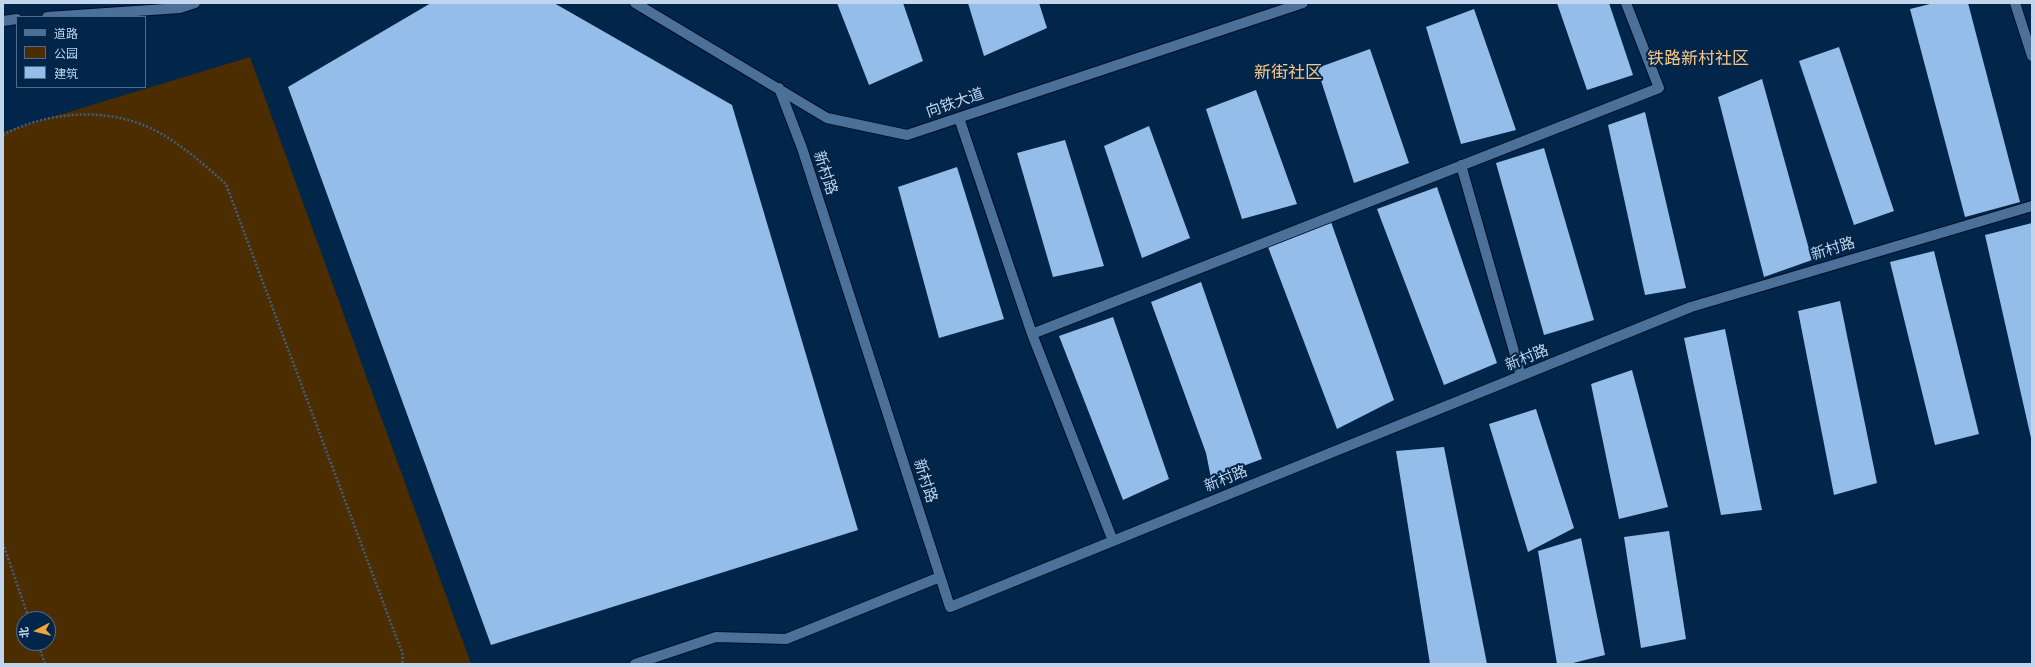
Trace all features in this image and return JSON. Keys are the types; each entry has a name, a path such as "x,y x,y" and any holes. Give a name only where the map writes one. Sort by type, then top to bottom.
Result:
{"street":[{"path":"62,16 180,8 195,3"},
{"name":"向铁大道","path":"635,3 827,118 907,135 1303,3"},
{"path":"1032,334 1659,88 1626,3"},
{"path":"2015,3 2032,56"},
{"path":"3,21 16,20"},
{"name":"新村路","path":"779,88 802,148 950,607 1691,307 2032,206"},
{"path":"959,118 1032,334 1112,541"},
{"path":"1461,165 1521,376"},
{"path":"635,664 716,636 786,638 940,577"}],"path":[{"path":"3,135 16,128 54,116 88,114 124,120 147,126 176,143 226,184 403,655 402,664"},
{"path":"3,543 26,611"},
{"path":"41,651 45,664"}],"green space":[{"path":"250,57 471,664 5,664 3,659 3,132"}],"building":[{"path":"431,3 554,3 732,105 858,530 491,645 288,87"},
{"path":"837,3 903,3 923,61 869,85"},
{"path":"968,3 1039,3 1047,28 984,56"},
{"path":"1557,3 1609,3 1633,75 1587,90"},
{"path":"1934,3 1968,3 2020,202 1965,217 1910,9"},
{"path":"1474,9 1516,130 1461,144 1426,27"},
{"path":"1839,47 1894,211 1854,225 1799,61"},
{"path":"1370,49 1409,163 1354,183 1317,68"},
{"path":"1762,79 1812,260 1764,277 1718,97"},
{"path":"1256,90 1297,204 1242,219 1206,109"},
{"path":"1645,112 1686,288 1645,295 1608,125"},
{"path":"1149,126 1190,238 1142,258 1104,146"},
{"path":"1065,140 1104,266 1053,277 1017,153"},
{"path":"1544,148 1594,320 1544,335 1496,163"},
{"path":"957,167 1004,319 939,338 898,187"},
{"path":"1437,187 1497,363 1444,385 1377,209"},
{"path":"1331,222 1394,400 1337,429 1268,247"},
{"path":"2032,223 2032,438 2031,438 1985,235"},
{"path":"1934,251 1979,434 1935,445 1890,262"},
{"path":"1201,282 1262,459 1211,478 1206,453 1151,302"},
{"path":"1840,301 1877,483 1834,495 1798,311"},
{"path":"1113,317 1169,479 1123,500 1059,336"},
{"path":"1725,329 1762,510 1721,515 1684,338"},
{"path":"1632,370 1668,507 1619,519 1591,384"},
{"path":"1536,409 1574,528 1528,552 1489,424"},
{"path":"1444,447 1487,664 1430,664 1396,451"},
{"path":"1669,531 1686,639 1641,648 1624,537"},
{"path":"1581,538 1605,655 1569,664 1557,664 1538,551"}],"district":[{"name":"铁路新村社区","path":"1698,59"},
{"name":"新街社区","path":"1288,73"}]}
